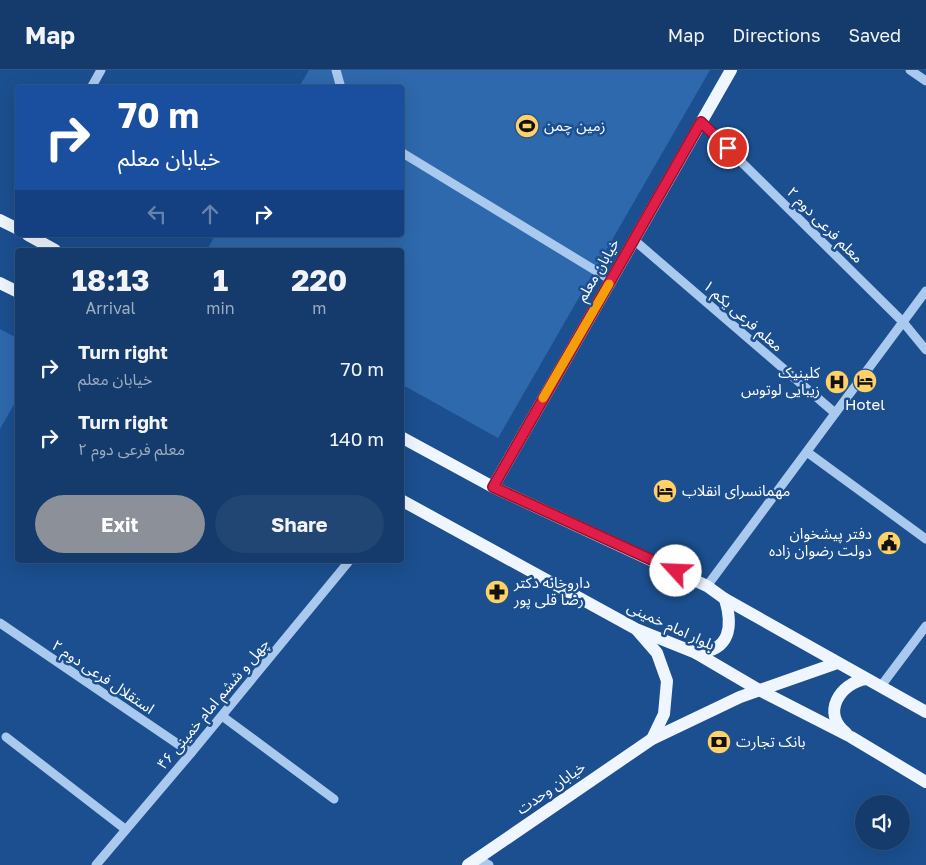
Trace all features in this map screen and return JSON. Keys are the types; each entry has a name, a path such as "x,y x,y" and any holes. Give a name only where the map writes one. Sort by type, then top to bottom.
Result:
{"main road":[{"name":"خیابان معلم","path":"493,487 731,70"},
{"path":"0,220 15,224"},
{"path":"32,237 51,248"},
{"path":"0,283 15,290"},
{"path":"404,439 493,487 707,586 725,599 926,712"},
{"name":"بلوار امام خمینی","path":"404,502 636,629 696,653 759,690 851,737 926,782"},
{"path":"696,653 712,650 719,645 728,632 730,616 725,599"},
{"name":"خیابان وحدت","path":"636,629 657,653 667,681 664,714 652,738"},
{"name":"خیابان وحدت","path":"478,863 652,738 759,690 837,663"},
{"path":"851,737 842,730 836,720 835,708 838,697 844,687 854,681 866,679"}],"street":[{"path":"93,85 101,70"},
{"path":"336,70 340,85"},
{"path":"910,70 926,81"},
{"name":"معلم فرعی دوم ۲","path":"701,122 903,322 926,350"},
{"path":"404,154 611,280"},
{"name":"معلم فرعی یکم ۱","path":"634,240 835,413"},
{"path":"707,586 926,291"},
{"path":"806,452 926,539"},
{"name":"چهل و ششم امام خمینی ۴۶","path":"96,865 348,563"},
{"name":"استقلال فرعی دوم ۲","path":"0,623 191,753"},
{"path":"881,686 926,626"},
{"path":"222,716 334,799"},
{"path":"6,737 125,830"}],"shaded area":[{"path":"309,70 710,70 498,438 404,386 404,248 208,248 214,237 404,237 404,85 300,85"},
{"path":"0,329 15,337 15,403 0,429"}],"slow traffic":[{"path":"543,398 609,284"}],"place":[{"name":"زمین چمن","path":"527,126"},
{"name":"Hotel","path":"865,381"},
{"name":"کلینیک زیبایی لوتوس","path":"837,382"},
{"name":"مهمانسرای انقلاب","path":"665,491"},
{"name":"دفتر پیشخوان دولت رضوان زاده","path":"889,543"},
{"name":"داروخانه دکتر رضا قلی پور","path":"497,592"},
{"name":"بانک تجارت","path":"719,742"}],"route":[{"path":"676,571 493,487 701,122 728,148"}]}
